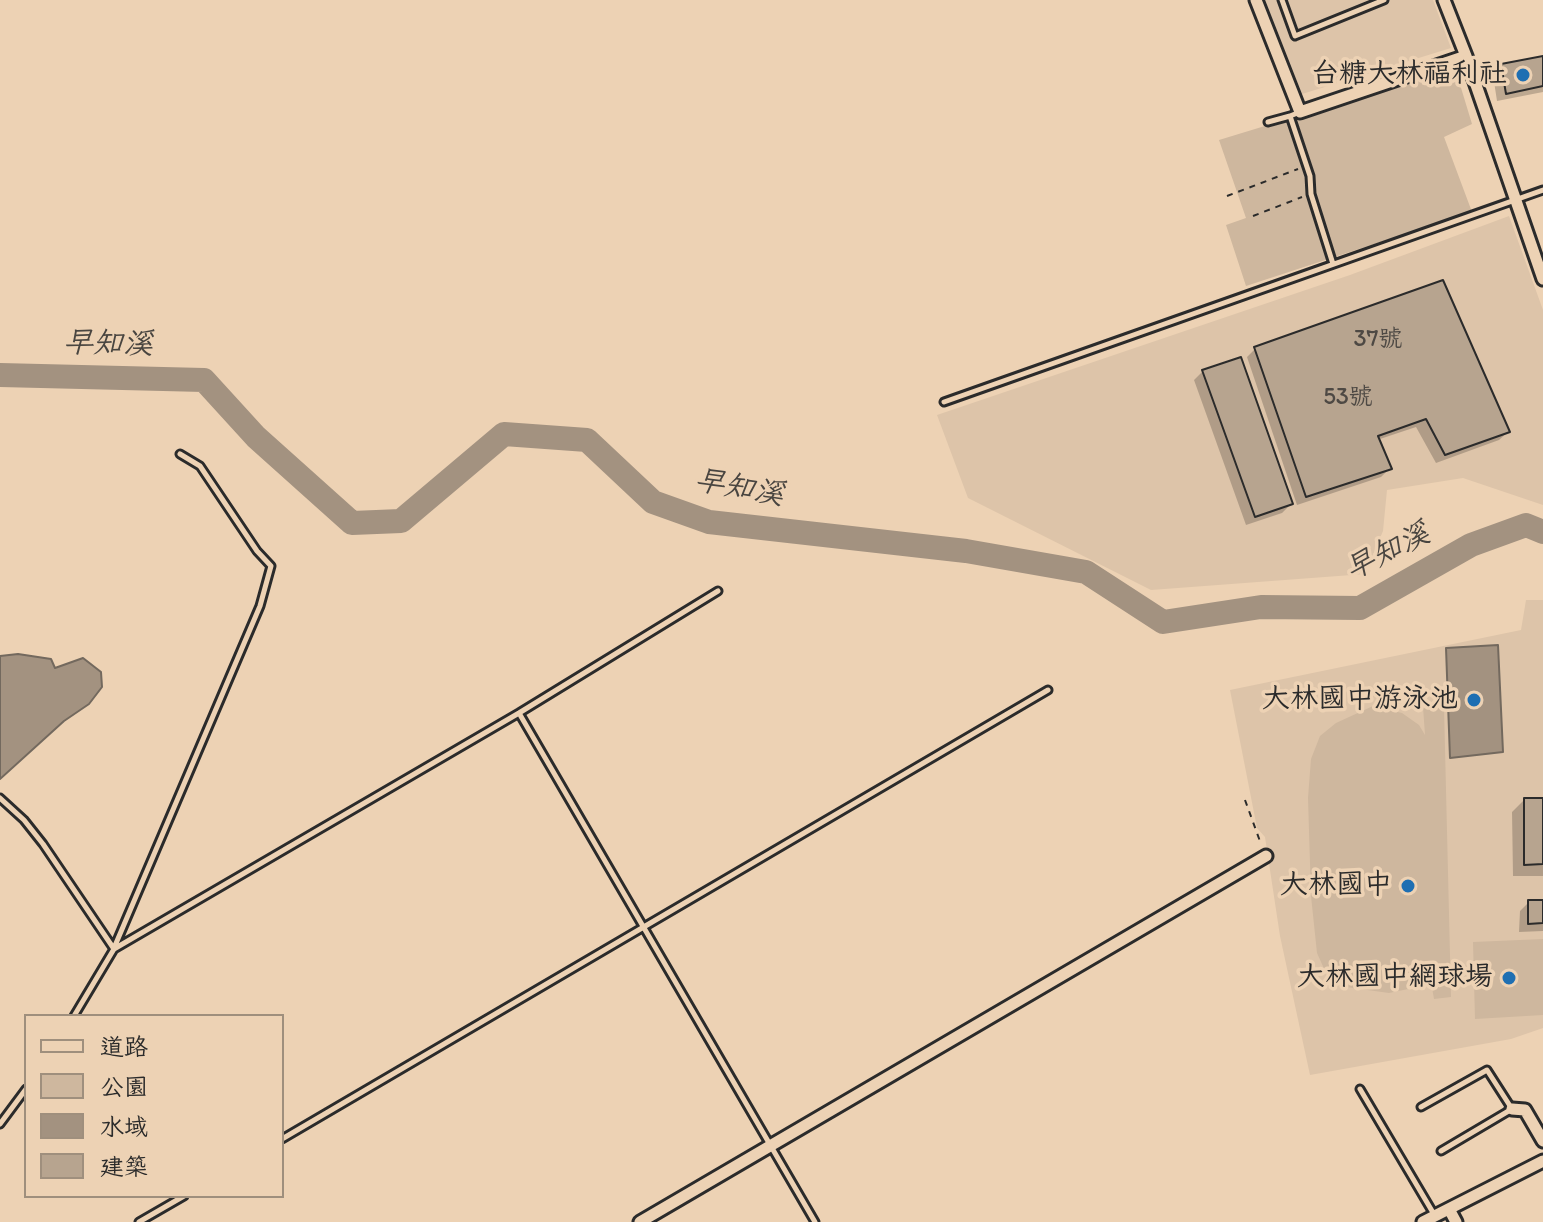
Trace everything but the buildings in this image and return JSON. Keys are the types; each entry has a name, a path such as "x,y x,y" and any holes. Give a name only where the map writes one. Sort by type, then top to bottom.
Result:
{"street":[{"path":"1256,0 1295,114 1466,56"},
{"path":"1444,0 1543,279"},
{"path":"640,1222 1266,856"},
{"path":"1512,1109 1525,1110 1543,1141"},
{"path":"1423,1222 1543,1161"},
{"path":"1449,1209 1456,1222"}],"lane":[{"path":"1282,0 1295,36 1384,0"},
{"path":"1268,122 1295,114 1311,194 1333,264"},
{"path":"944,402 1543,190"},
{"path":"75,1014 114,949 260,606 271,566 257,551 200,466 180,454"},
{"path":"114,949 519,713 718,591"},
{"path":"284,1138 1048,690"},
{"path":"519,713 815,1222"},
{"path":"0,798 24,820 43,844 114,949"},
{"path":"1421,1107 1487,1070 1512,1109 1441,1151"},
{"path":"1360,1089 1435,1216"},
{"path":"0,1124 24,1092"},
{"path":"139,1222 181,1198"}],"path":[{"path":"1227,196 1307,166"},
{"path":"1253,216 1311,194"},
{"path":"1245,800 1266,856"}],"shaded area":[{"path":"1265,0 1433,0 1451,48 1302,94"},
{"path":"1509,216 1543,310 1543,505 1463,478 1387,490 1383,531 1365,574 1151,590 968,498 937,415 1350,275"},
{"name":"大林國中","path":"1526,600 1543,600 1543,1028 1511,1039 1310,1075 1280,936 1265,837 1257,828 1230,690 1521,630"}],"green space":[{"path":"1455,68 1472,124 1444,137 1472,212 1246,286 1226,225 1246,218 1219,140"},
{"path":"1373,706 1402,713 1419,725 1425,735 1423,707 1444,707 1451,997 1434,999 1430,976 1413,988 1389,993 1346,987 1326,973 1317,953 1311,896 1308,798 1311,759 1320,736 1336,723"},
{"name":"大林國中網球場","path":"1543,939 1543,1015 1475,1019 1473,942"}],"water":[{"name":"大林國中游泳池","path":"1498,645 1503,752 1450,758 1446,648"},
{"path":"18,654 51,659 55,668 83,658 101,672 102,687 89,704 64,721 0,779 0,656"}],"waterway":[{"name":"早知溪","path":"0,375 204,380 256,437 352,523 401,521 504,434 587,440 653,502 709,522 966,551 1086,572 1163,622 1261,607 1360,608 1471,545 1526,525 1543,532"}],"place":[{"name":"台糖大林福利社","path":"1523,75"},
{"name":"大林國中游泳池","path":"1474,700"},
{"name":"大林國中","path":"1408,886"},
{"name":"大林國中網球場","path":"1509,978"}]}
